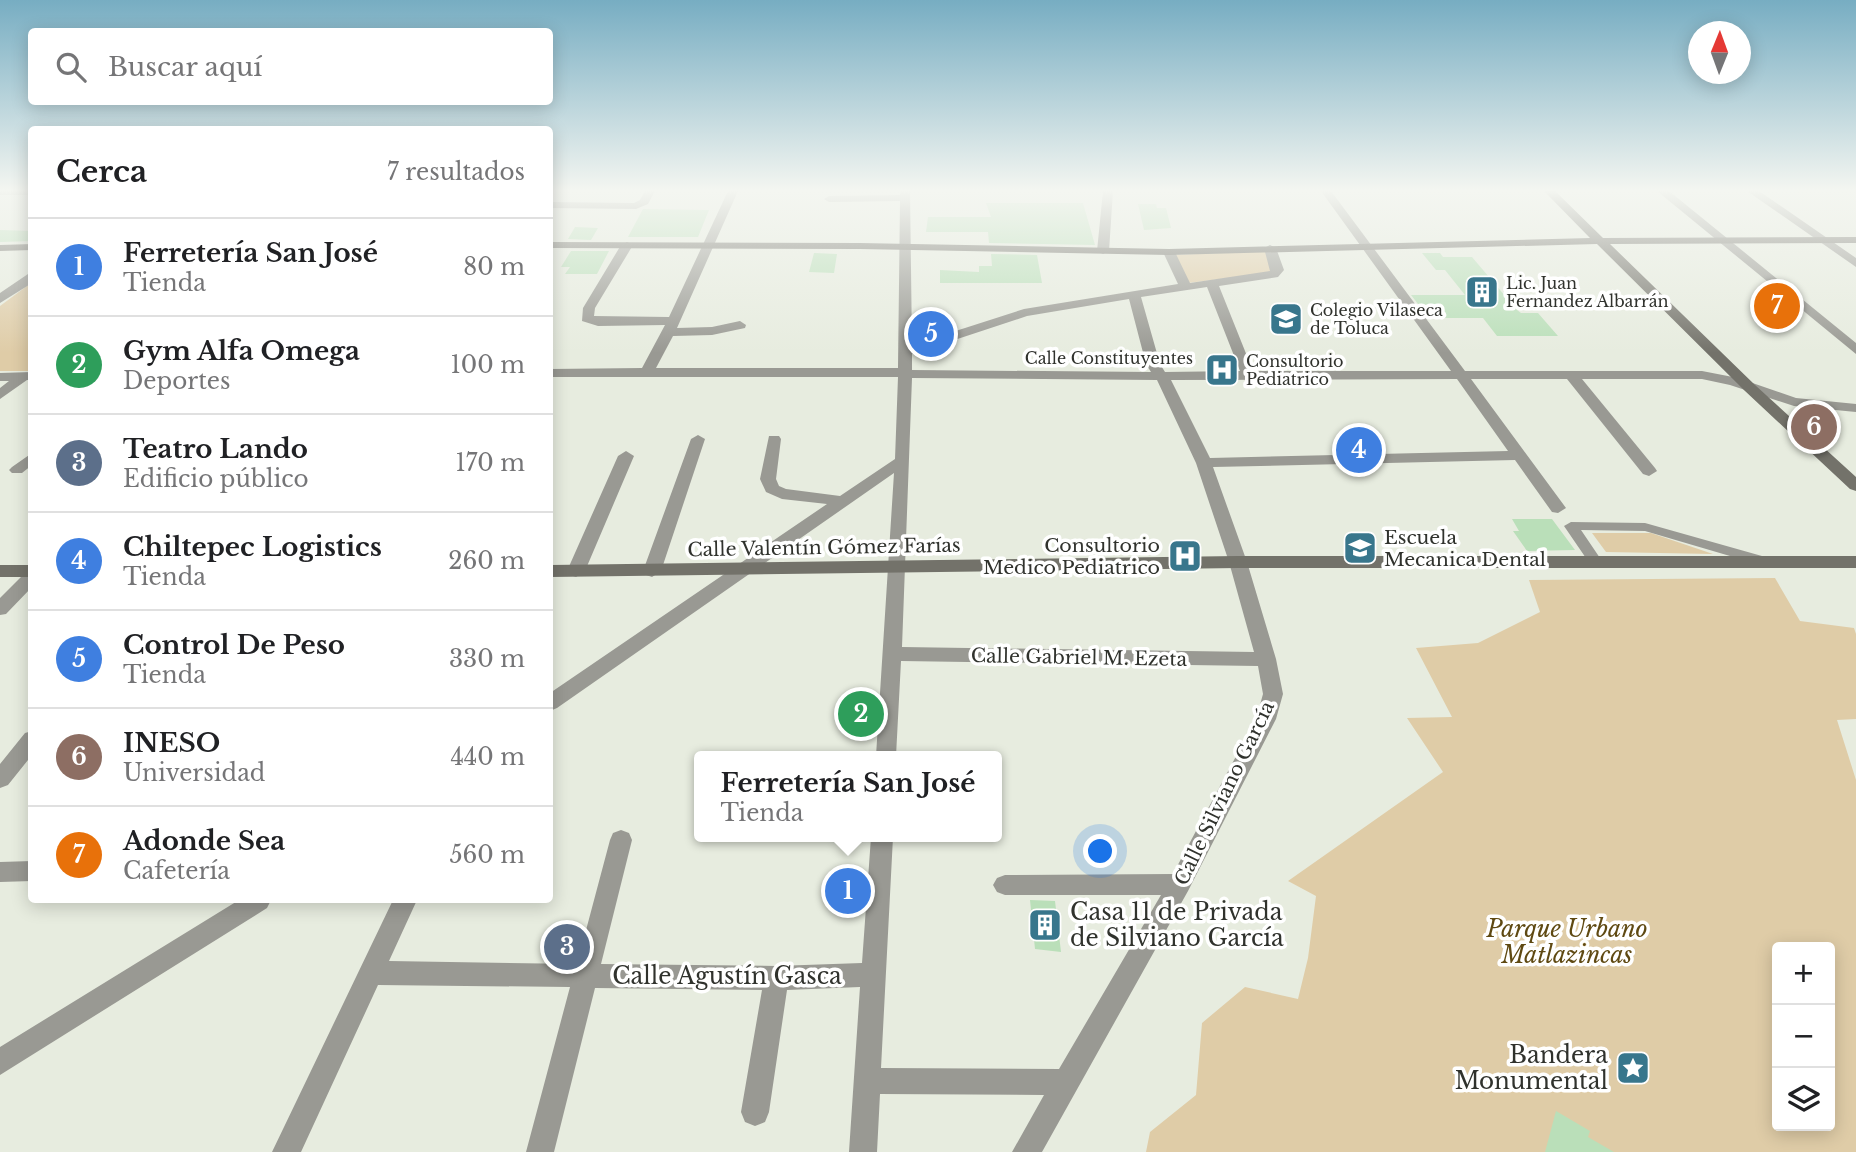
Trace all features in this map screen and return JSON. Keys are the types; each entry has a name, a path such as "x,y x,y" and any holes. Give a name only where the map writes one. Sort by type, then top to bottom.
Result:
{"main road":[{"path":"553,245 907,246 1169,251 1377,245"},
{"path":"1606,245 1750,388 1856,486"},
{"path":"0,248 28,247"},
{"name":"Calle Valentín Gómez Farías","path":"553,571 1238,562 1856,562"},
{"path":"0,571 28,571"}],"street":[{"path":"627,245 589,308 587,318 598,322 712,331 740,325"},
{"path":"647,372 671,327 708,245"},
{"path":"1103,251 1104,245"},
{"path":"1363,245 1558,508"},
{"path":"1728,245 1856,350"},
{"path":"1829,245 1856,264"},
{"path":"886,751 903,460 907,246"},
{"path":"905,352 1024,313 1275,273 1278,270 1270,248"},
{"path":"1169,251 1185,286"},
{"path":"0,299 28,279"},
{"path":"1211,282 1248,375"},
{"name":"Calle Silviano García","path":"1026,1152 1180,884 1266,719 1273,694 1266,659 1238,562 1204,463 1171,390 1151,358 1134,294"},
{"name":"Calle Constituyentes","path":"553,373 1712,376 1808,404 1856,408"},
{"path":"1571,375 1649,471"},
{"path":"0,376 28,376"},
{"path":"0,396 28,376"},
{"path":"652,571 698,439"},
{"path":"774,439 768,479 772,489 782,494 841,501"},
{"path":"1204,463 1519,455"},
{"path":"576,571 626,456"},
{"path":"553,701 903,460"},
{"path":"18,470 28,461"},
{"path":"1595,561 1571,526 1645,527 1764,561"},
{"path":"0,609 28,580"},
{"name":"Calle Gabriel M. Ezeta","path":"892,654 1266,659"},
{"path":"0,779 28,744"},
{"path":"540,1152 621,840"},
{"path":"863,1152 882,842"},
{"path":"0,872 28,871"},
{"path":"1005,885 1180,884"},
{"path":"0,1062 253,903"},
{"path":"286,1152 403,903"},
{"name":"Calle Agustín Gasca","path":"371,973 776,978 874,975"},
{"path":"755,1112 776,978"},
{"path":"869,1081 1068,1082"}],"green space":[{"path":"1267,251 1275,272 1188,283 1174,255"},
{"path":"28,285 28,371 0,371 0,306"},
{"path":"1592,533 1651,533 1713,554 1606,552"},
{"name":"Parque Urbano Matlazincas","path":"1775,578 1800,621 1854,628 1856,719 1837,720 1856,780 1856,1152 1146,1152 1150,1132 1196,1095 1202,1023 1245,987 1298,999 1308,958 1316,896 1288,881 1443,772 1407,718 1452,717 1416,648 1478,643 1540,612 1529,580"}],"building":[{"path":"571,251 609,251 597,274 565,274 570,267 561,267"},
{"path":"814,253 837,254 834,273 809,272"},
{"name":"Lic. Juan Fernandez Albarrán","path":"1422,253 1440,253 1443,257 1472,257 1517,310 1521,313 1538,313 1558,336 1497,336 1483,318 1429,318 1411,295 1465,295 1445,270 1436,270"},
{"path":"991,254 1037,255 1042,283 940,283 940,270 979,272 979,266 992,266"},
{"path":"1512,519 1552,519 1575,550 1527,551 1513,531 1519,531"},
{"name":"Casa 11 de Privada de Silviano García","path":"1030,900 1055,901 1061,952 1035,949"},
{"path":"1556,1111 1590,1131 1588,1137 1614,1152 1545,1152"}],"place":[{"name":"Lic. Juan Fernandez Albarrán","path":"1482,292"},
{"name":"Adonde Sea","path":"1777,306"},
{"name":"Colegio Vilaseca de Toluca","path":"1286,319"},
{"name":"Control De Peso","path":"931,334"},
{"name":"Consultorio Pediatrico","path":"1222,370"},
{"name":"INESO","path":"1814,427"},
{"name":"Chiltepec Logistics","path":"1359,450"},
{"name":"Escuela Mecanica Dental","path":"1360,548"},
{"name":"Consultorio Medico Pediatrico","path":"1185,556"},
{"name":"Gym Alfa Omega","path":"861,714"},
{"name":"Ferretería San José","path":"848,891"},
{"name":"Casa 11 de Privada de Silviano García","path":"1045,925"},
{"name":"Teatro Lando","path":"567,947"},
{"name":"Bandera Monumental","path":"1633,1068"}]}
